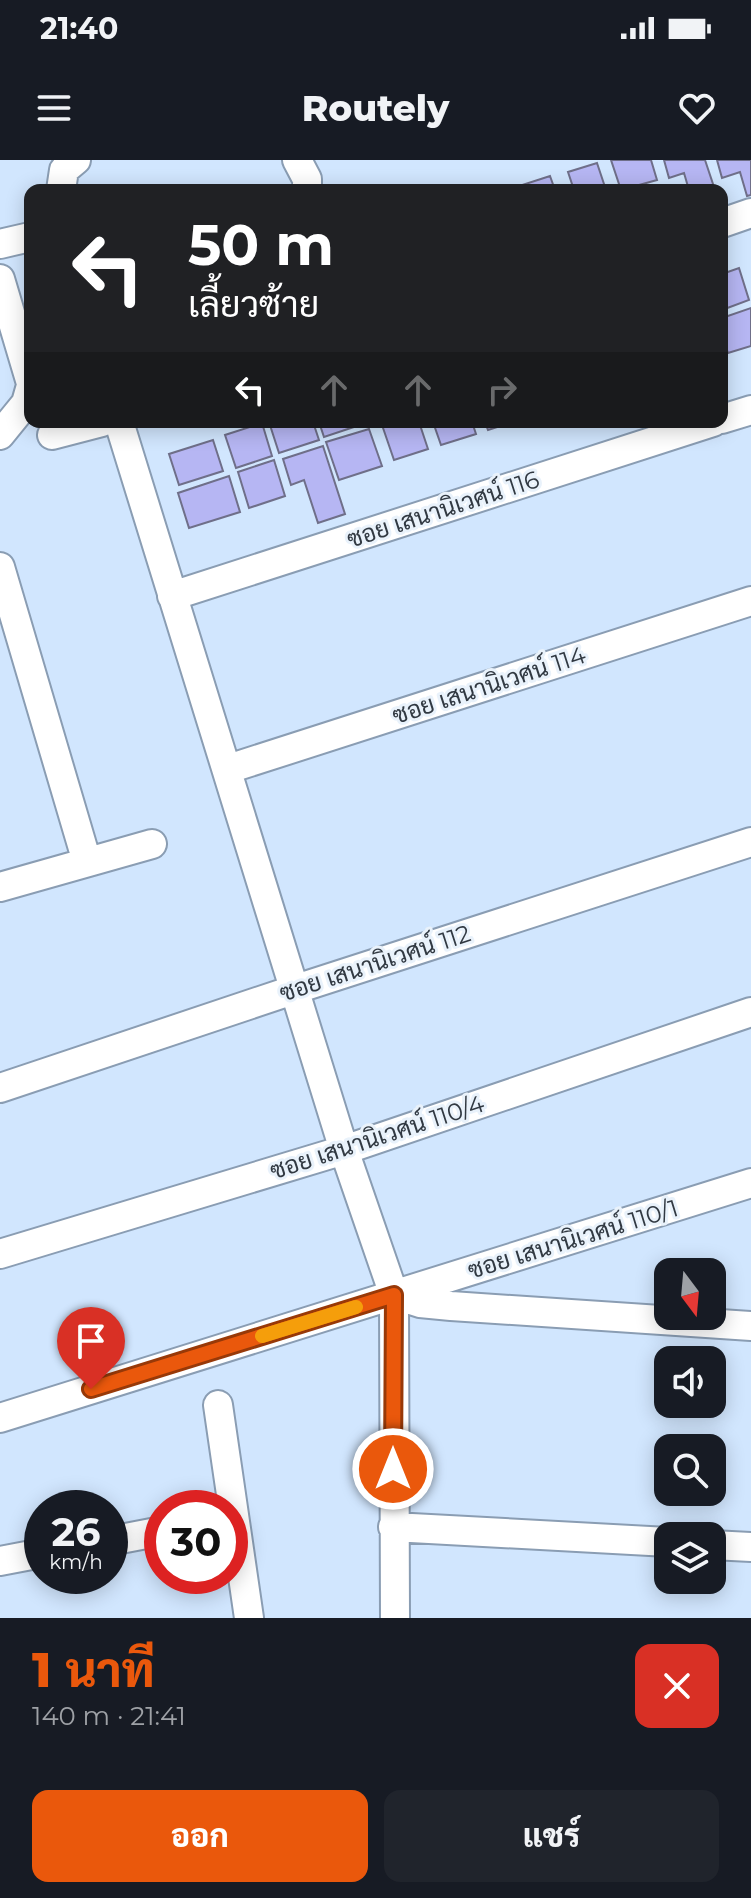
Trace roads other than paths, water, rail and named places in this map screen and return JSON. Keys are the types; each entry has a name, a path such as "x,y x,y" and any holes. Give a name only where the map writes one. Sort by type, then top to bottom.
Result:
{"street":[{"path":"62,184 64,170 76,160"},
{"path":"297,160 307,184"},
{"path":"728,221 751,213"},
{"path":"0,244 24,238"},
{"path":"0,279 24,360"},
{"path":"0,435 24,405"},
{"path":"728,417 751,410"},
{"path":"52,435 79,428"},
{"path":"121,428 344,1150 394,1295 395,1618"},
{"name":"ซอย เสนานิเวศน์ 116","path":"172,596 694,428"},
{"path":"0,567 87,862"},
{"name":"ซอย เสนานิเวศน์ 114","path":"228,769 751,601"},
{"name":"ซอย เสนานิเวศน์ 112","path":"0,1088 751,842"},
{"path":"0,887 152,844"},
{"name":"ซอย เสนานิเวศน์ 110/4","path":"0,1254 344,1150 751,1012"},
{"name":"ซอย เสนานิเวศน์ 110/1","path":"0,1418 751,1183"},
{"path":"394,1295 420,1303 451,1306 751,1326"},
{"path":"218,1405 229,1490"},
{"path":"393,1527 654,1541"},
{"path":"726,1546 751,1547"},
{"path":"0,1561 24,1556"},
{"path":"245,1594 249,1618"}]}
